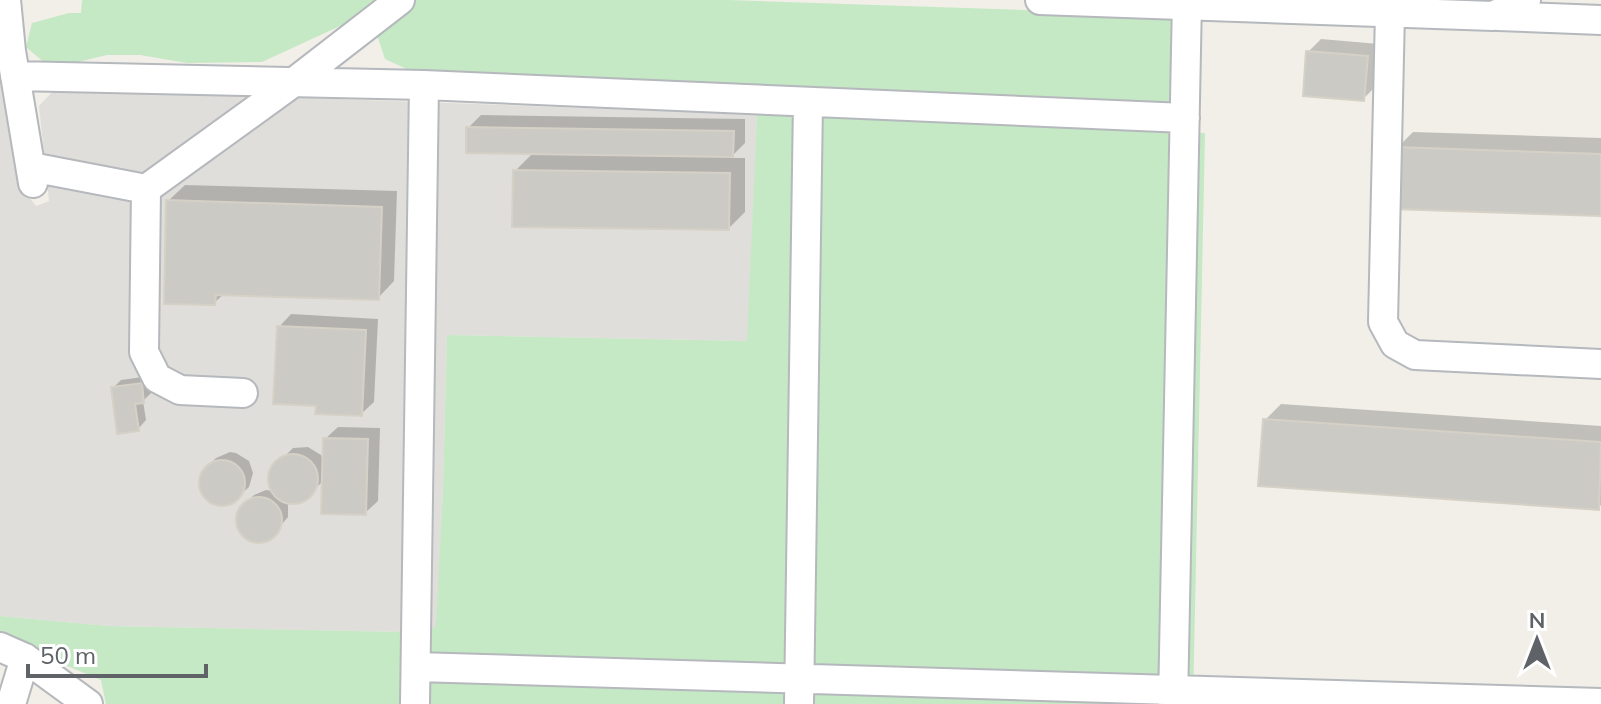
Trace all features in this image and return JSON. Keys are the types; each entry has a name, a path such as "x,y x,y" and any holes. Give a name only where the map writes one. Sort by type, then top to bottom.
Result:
{"street":[{"path":"6,0 15,76 11,112 32,176 146,189 294,82 400,0"},
{"path":"1040,0 1187,2 1601,20"},
{"path":"1493,16 1526,0"},
{"path":"1174,697 1187,2"},
{"path":"1390,12 1383,322 1395,344 1415,355 1601,364"},
{"path":"15,76 424,85 1185,118"},
{"path":"415,704 424,85"},
{"path":"799,692 808,102"},
{"path":"146,189 144,352 157,378 180,390 243,393"},
{"path":"11,704 12,652"},
{"path":"12,652 88,704"},
{"path":"416,667 799,692 1601,703"}],"shaded area":[{"path":"0,24 21,186 36,206 49,201 39,106 55,89 757,114 748,341 447,335 437,627 405,632 108,626 0,616"}],"green space":[{"path":"83,0 728,0 1173,15 1169,104 411,71 385,59 376,32 340,26 262,62 187,63 140,55 107,55 65,65 46,64 26,47 32,23 81,13"},
{"path":"757,114 1205,133 1193,704 106,704 101,680 0,638 0,616 108,626 405,632 436,627 447,335 747,341"}],"building":[{"path":"1306,51 1368,56 1364,101 1303,96"},
{"path":"466,127 734,131 733,157 466,153"},
{"path":"1395,147 1601,154 1601,216 1393,209"},
{"path":"513,170 730,173 729,230 512,227"},
{"path":"166,200 382,207 379,300 216,295 215,305 164,304"},
{"path":"277,326 366,330 362,416 315,414 316,406 273,404"},
{"path":"142,383 144,403 135,404 139,431 117,434 111,387"},
{"path":"1263,419 1601,442 1599,510 1258,486"},
{"path":"323,438 368,439 366,515 321,514"},
{"path":"293,454 311,461 318,479 311,497 293,504 275,497 268,479 275,461"},
{"path":"222,460 239,466 245,483 239,500 222,506 205,500 199,483 205,466"},
{"path":"259,497 275,504 282,520 275,536 259,543 243,536 236,520 243,504"}]}
